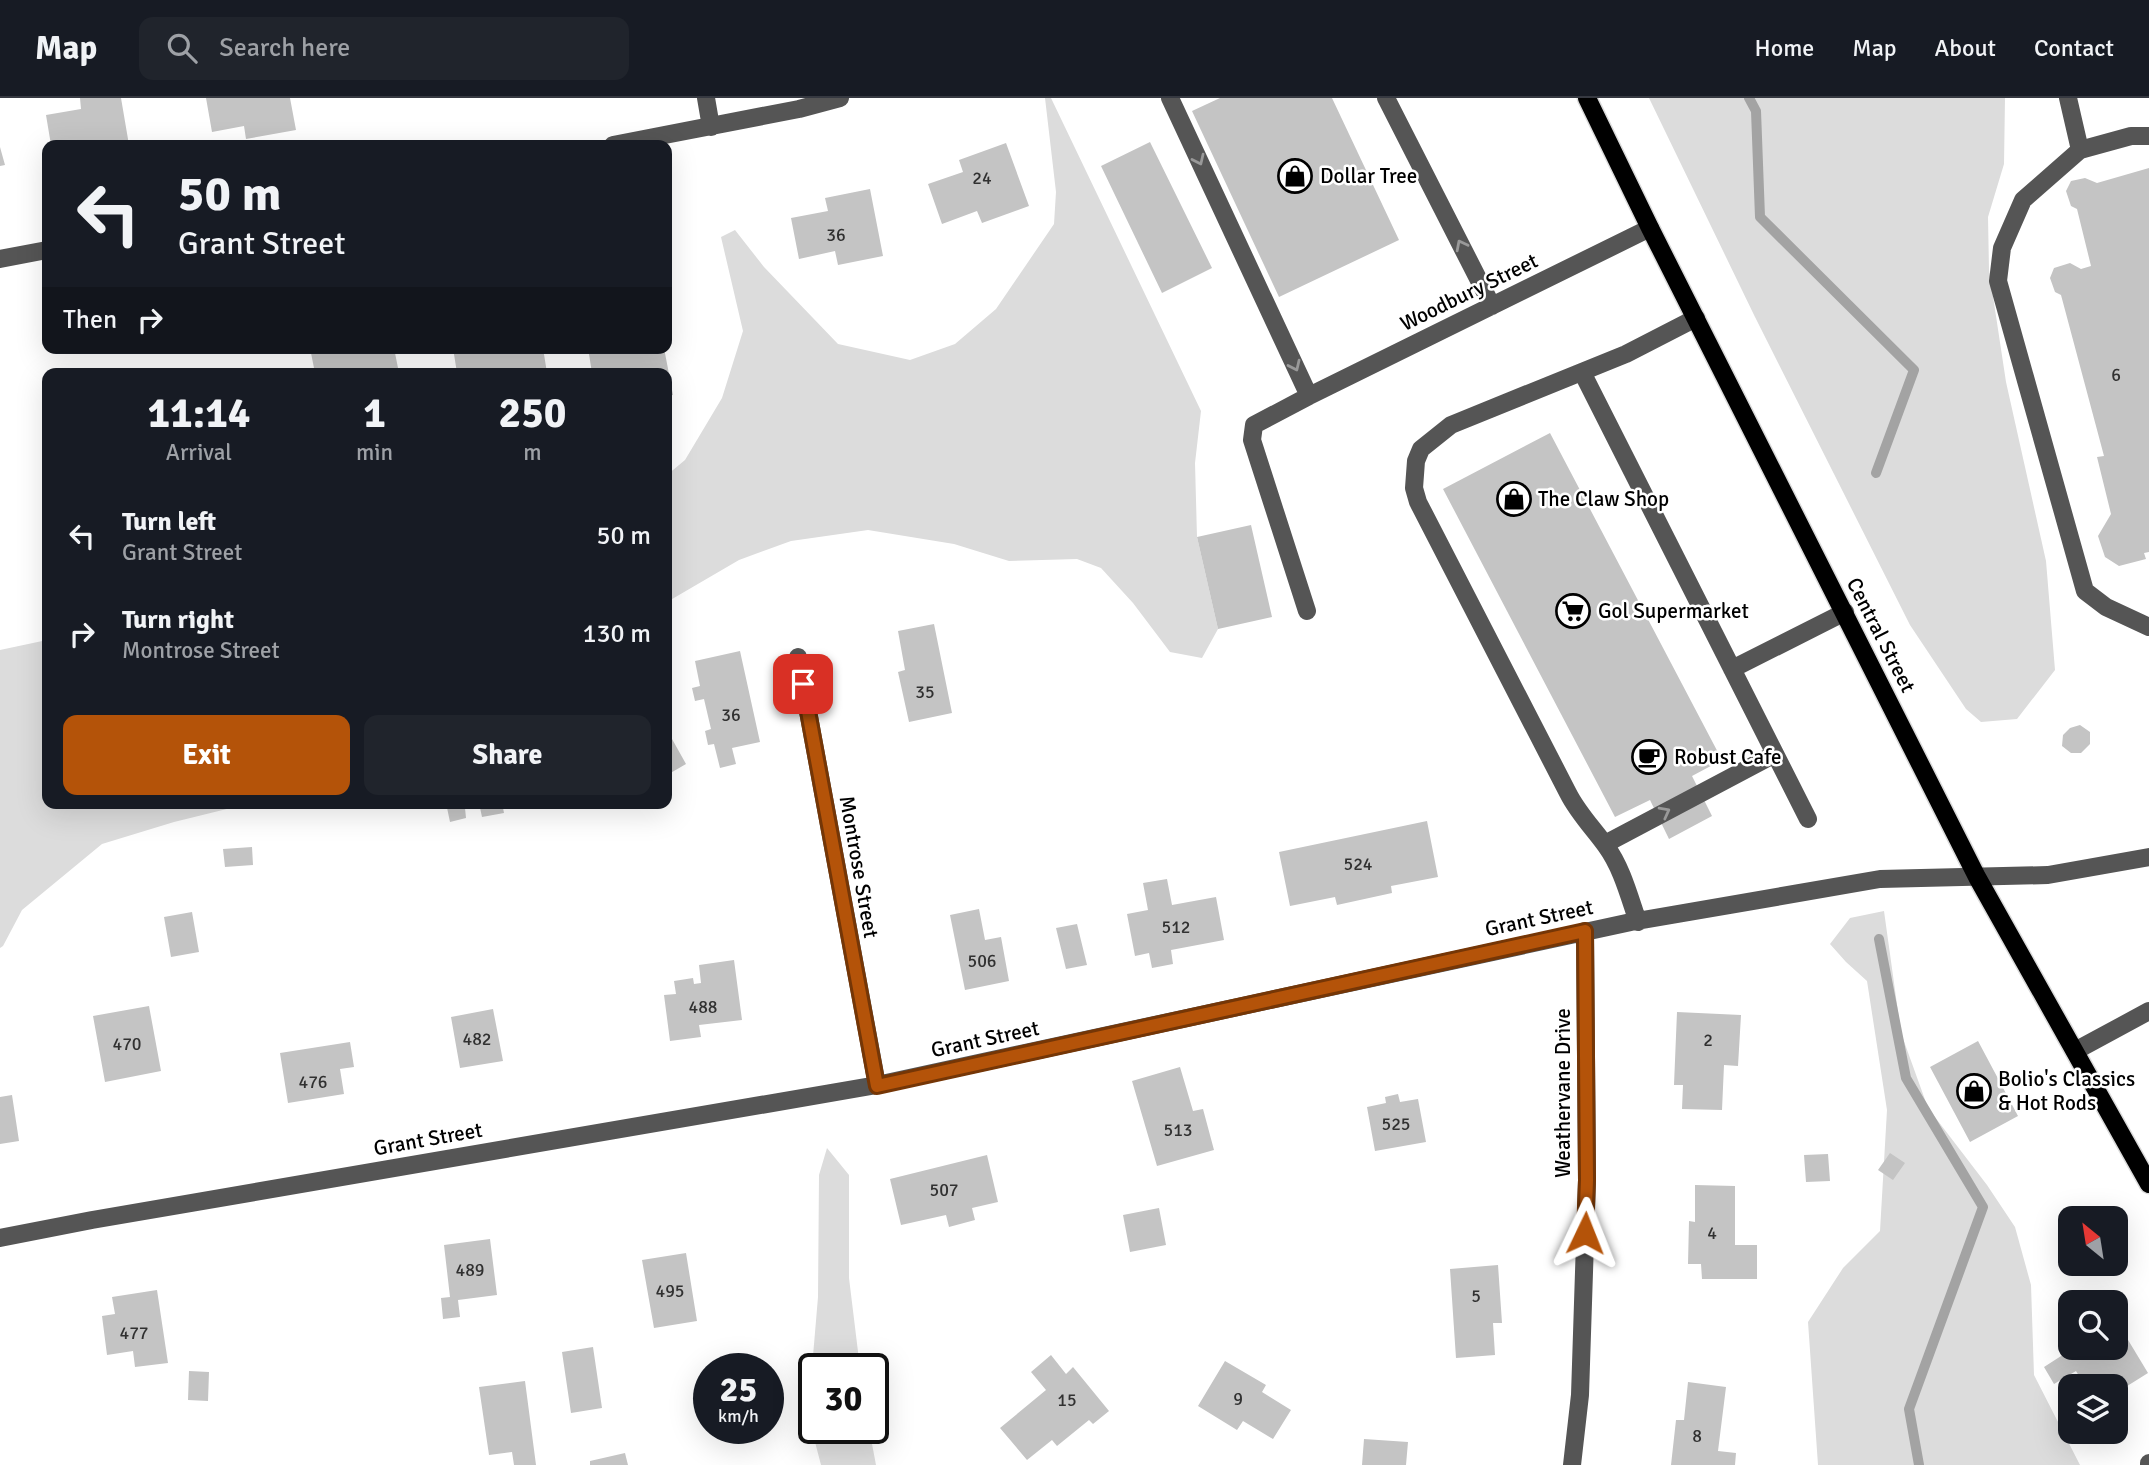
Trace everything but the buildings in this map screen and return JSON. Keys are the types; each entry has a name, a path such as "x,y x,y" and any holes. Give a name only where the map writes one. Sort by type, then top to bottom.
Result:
{"main road":[{"name":"Central Street","path":"1587,98 1977,877 2149,1184"}],"street":[{"path":"706,98 711,127"},
{"path":"640,140 799,109 840,98"},
{"path":"1170,98 1309,396"},
{"path":"1386,98 1492,306"},
{"path":"2068,98 2080,149"},
{"path":"2149,136 2131,136 2080,149 2024,200 2002,248 1998,281 2085,591 2106,607 2149,627"},
{"name":"Woodbury Street","path":"1307,611 1252,440 1254,425 1650,228"},
{"path":"0,259 42,251"},
{"path":"1638,922 1622,875 1605,844 1586,823 1567,793 1418,502 1414,488 1416,461 1421,449 1451,425 1626,354 1696,318"},
{"path":"1582,372 1808,819"},
{"path":"1732,669 1845,612"},
{"name":"Montrose Street","path":"798,657 877,1086"},
{"path":"1605,844 1775,754"},
{"name":"Grant Street","path":"0,1238 877,1086 1585,931 1880,879 2048,875 2147,861"},
{"name":"Weathervane Drive","path":"1572,1465 1580,1395 1587,1180 1585,931"},
{"path":"2075,1051 2149,1012"}],"shaded area":[{"path":"1045,98 1051,98 1201,411 1195,463 1197,537 1218,629 1202,658 1170,652 1133,603 1101,568 1077,559 1009,561 954,544 868,530 791,541 739,560 672,599 672,471 685,460 722,398 743,331 721,237 735,230 764,267 838,344 910,360 955,344 996,309 1054,224 1056,192"},
{"path":"1649,98 2005,98 2004,164 1988,217 1989,270 2006,382 2046,561 2055,670 2017,719 1981,722 1966,709 1910,625 1755,317"},
{"path":"42,641 42,809 227,809 102,844 22,910 0,948 0,650"},
{"path":"1884,911 1901,1033 1928,1108 1987,1185 2015,1227 2031,1285 2034,1375 2058,1422 2058,1444 2069,1444 2080,1465 1818,1465 1808,1322 1843,1268 1880,1231 1887,1110 1867,981 1830,944 1850,918"},
{"path":"827,1148 849,1175 849,1278 858,1353 813,1353 818,1297 819,1175"},
{"path":"816,1444 872,1444 876,1465 821,1465"}],"waterway":[{"path":"1749,98 1756,111 1760,217 1914,370 1876,473"},
{"path":"1879,939 1906,1078 1983,1207 1909,1409 1919,1465"}],"place":[{"name":"Dollar Tree","path":"1295,176"},
{"name":"The Claw Shop","path":"1514,499"},
{"name":"Gol Supermarket","path":"1573,611"},
{"name":"Robust Cafe","path":"1649,757"},
{"name":"Bolio's Classics & Hot Rods","path":"1974,1091"}],"route":[{"path":"803,684 877,1086 1585,931 1585,1233"}]}
